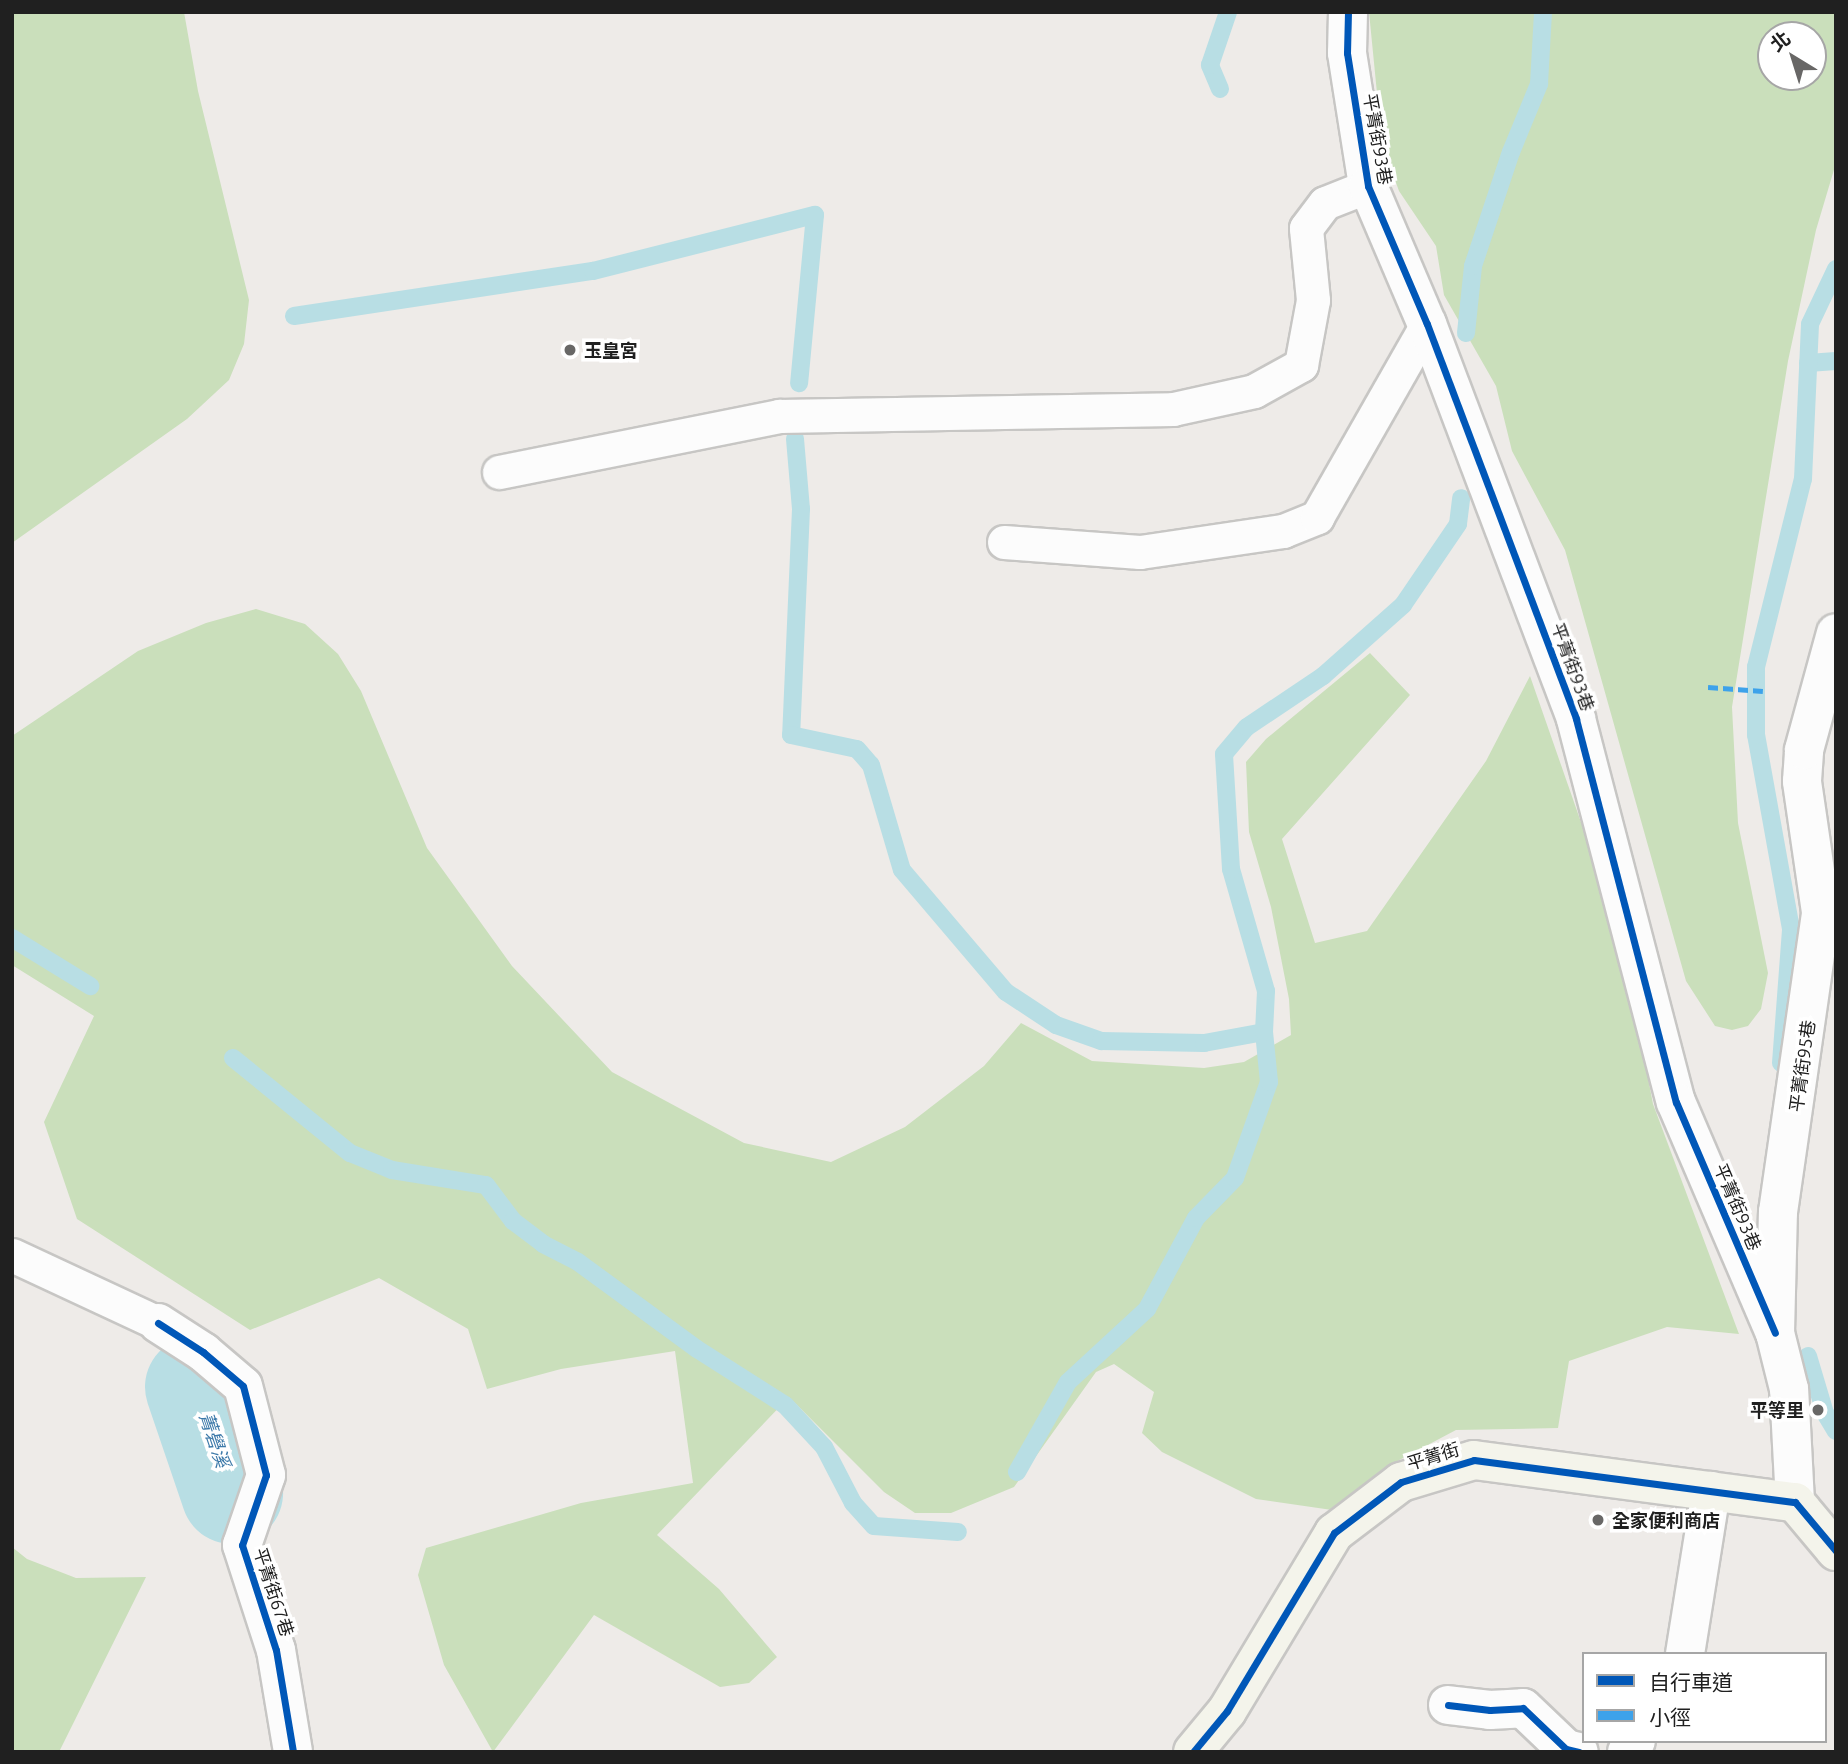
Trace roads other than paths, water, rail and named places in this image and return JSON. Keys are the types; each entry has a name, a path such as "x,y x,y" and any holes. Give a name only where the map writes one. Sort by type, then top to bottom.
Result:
{"street":[{"name":"平菁街93巷","path":"1348,12 1347,53 1368,186 1427,324 1576,719 1676,1102 1775,1333"},
{"name":"平菁街95巷","path":"1795,1502 1789,1389 1775,1333 1778,1212 1821,912 1802,781 1804,750 1836,632"},
{"name":"平菁街67巷","path":"158,1323 204,1352 243,1386 266,1475 242,1545 276,1650 293,1752"},
{"name":"平菁街","path":"1193,1752 1227,1711 1334,1533 1401,1482 1474,1460 1795,1502"},
{"path":"1685,1652 1712,1491"},
{"path":"1795,1502 1836,1551"},
{"path":"1448,1705 1490,1710 1522,1708 1566,1749 1579,1752"}],"lane":[{"path":"499,472 779,416 1173,408 1254,391 1301,365 1313,300 1306,228 1325,203 1368,186"},
{"path":"1004,542 1140,552 1283,531 1317,517 1427,324"},
{"path":"12,1255 158,1323"}],"waterway":[{"path":"1220,89 1210,65 1228,12"},
{"path":"1466,333 1473,266 1511,152 1539,84 1543,12"},
{"path":"294,316 593,271 815,215 799,383"},
{"path":"1781,1063 1791,929 1756,735 1756,667 1803,479 1810,324 1836,269"},
{"path":"1808,363 1836,361"},
{"path":"795,439 801,509 791,735 857,749 871,765 902,870 1006,992 1056,1025 1101,1041 1204,1043 1264,1032"},
{"path":"1017,1472 1068,1382 1147,1309 1196,1218 1235,1178 1269,1082 1264,1032 1266,991 1231,869 1224,754 1247,727 1323,676 1403,605 1458,524 1461,498"},
{"path":"12,938 90,986"},
{"path":"233,1058 350,1153 392,1170 486,1185 513,1221 543,1244 578,1262 697,1349 785,1405 824,1447 853,1503 874,1526 958,1532"},
{"path":"1808,1356 1825,1413 1836,1431"},
{"name":"菁礐溪","path":"196,1387 232,1493"}],"place":[{"name":"玉皇宮","path":"570,350"},
{"name":"平等里","path":"1818,1410"},
{"name":"全家便利商店","path":"1598,1520"}]}
